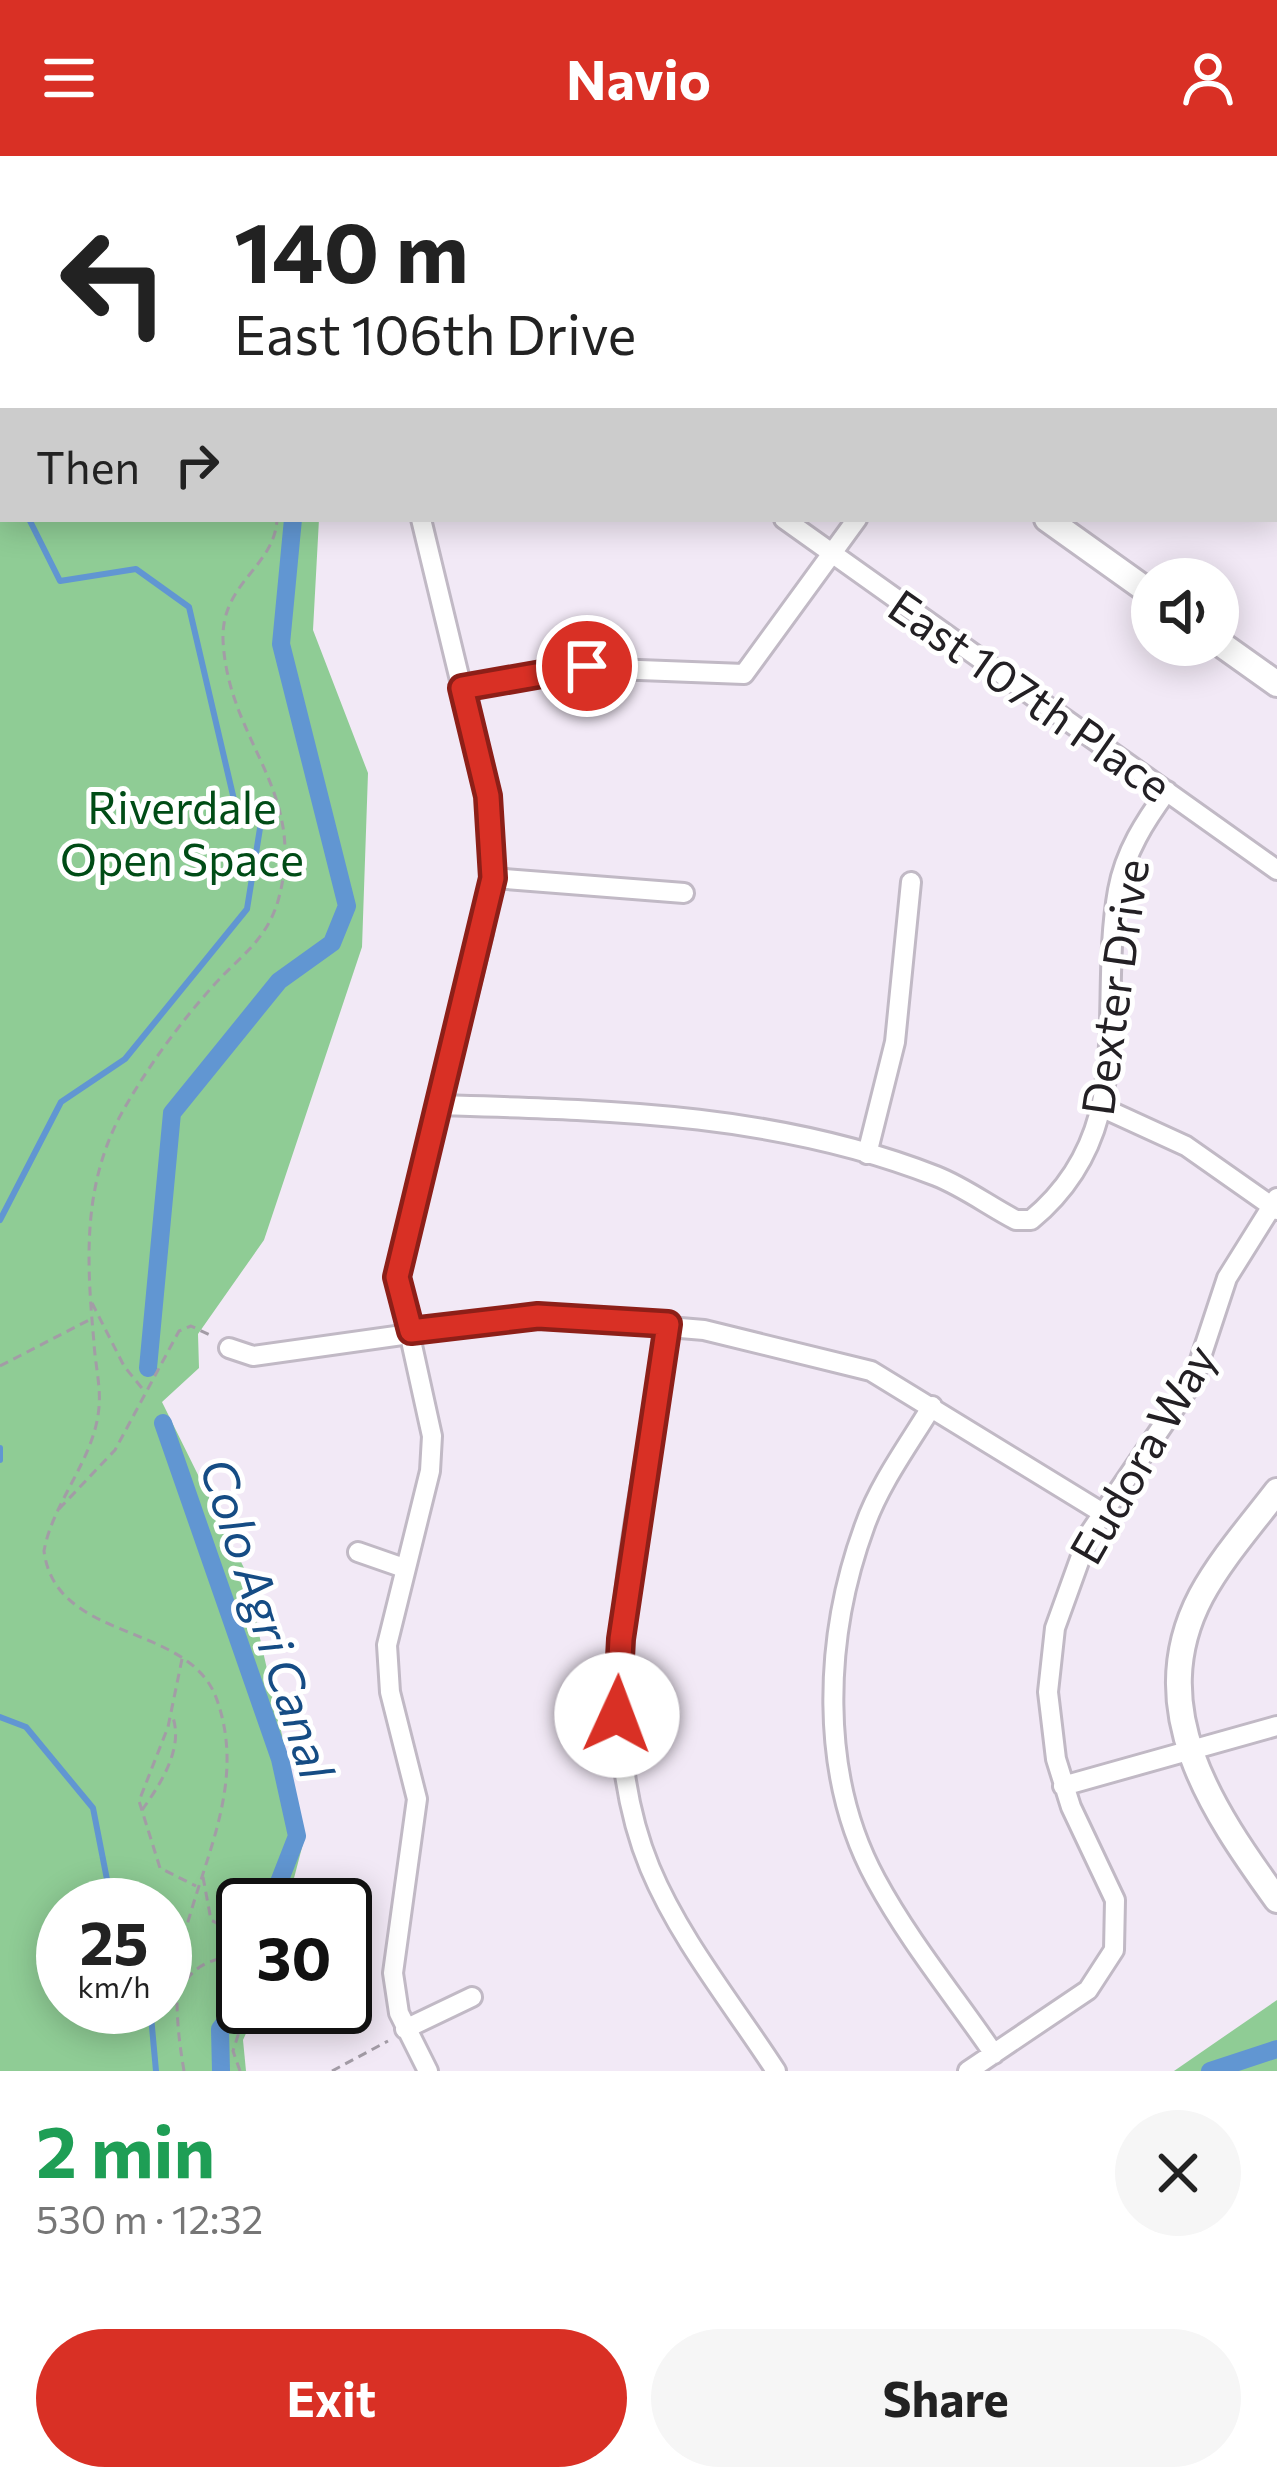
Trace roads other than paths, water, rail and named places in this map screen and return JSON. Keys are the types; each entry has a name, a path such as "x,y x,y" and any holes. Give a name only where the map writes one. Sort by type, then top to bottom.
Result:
{"street":[{"path":"422,522 488,796 493,878 397,1277 430,1417 432,1457 390,1623 387,1671 417,1798 394,1950 395,1994 405,2029 428,2071"},
{"name":"East 107th Place","path":"788,522 1277,870"},
{"path":"462,688 561,667 744,674 855,522"},
{"path":"1051,522 1131,579"},
{"path":"1239,657 1277,684"},
{"name":"Dexter Drive","path":"867,1154 937,1176 1007,1216 1024,1222 1037,1215 1071,1169 1103,1108 1110,1071 1119,884 1134,840 1167,791"},
{"path":"493,878 684,893"},
{"path":"439,1105 649,1112 738,1123 867,1154 895,1042 911,882"},
{"path":"1103,1108 1186,1146 1275,1205"},
{"name":"Eudora Way","path":"994,2054 1096,1982 1114,1950 1115,1900 1064,1786 1049,1713 1049,1670 1065,1591 1101,1512 1193,1381 1227,1278 1275,1205"},
{"path":"229,1348 253,1356 538,1316 668,1324 839,1360 932,1406 1101,1512"},
{"path":"668,1324 621,1639 617,1715 624,1779 641,1844 666,1901 776,2071"},
{"path":"932,1406 880,1491 856,1552 838,1637 835,1727 847,1807 876,1881 994,2054 968,2071"},
{"path":"1277,1491 1207,1586 1188,1628 1178,1671 1187,1751 1222,1820 1277,1900"},
{"path":"358,1552 404,1568"},
{"path":"1064,1786 1277,1726"},
{"path":"405,2029 472,1997"}],"waterway":[{"path":"0,1220 61,1102 125,1059 247,909 261,822 235,804 189,607 136,569 60,581 30,522"},
{"name":"Colo Agri Canal","path":"148,1368 172,1113 279,981 332,943 347,906 281,644 293,522"},
{"name":"Colo Agri Canal","path":"163,1423 280,1759 297,1836 281,1878"},
{"path":"0,1448 0,1460"},
{"path":"0,1717 26,1727 93,1808 107,1878"},
{"path":"153,2034 156,2071"},
{"name":"Colo Agri Canal","path":"220,2034 221,2071"},
{"name":"Colo Agri Canal","path":"1210,2071 1277,2049"}],"park label":[{"name":"Riverdale Open Space","path":"182,831"}]}
